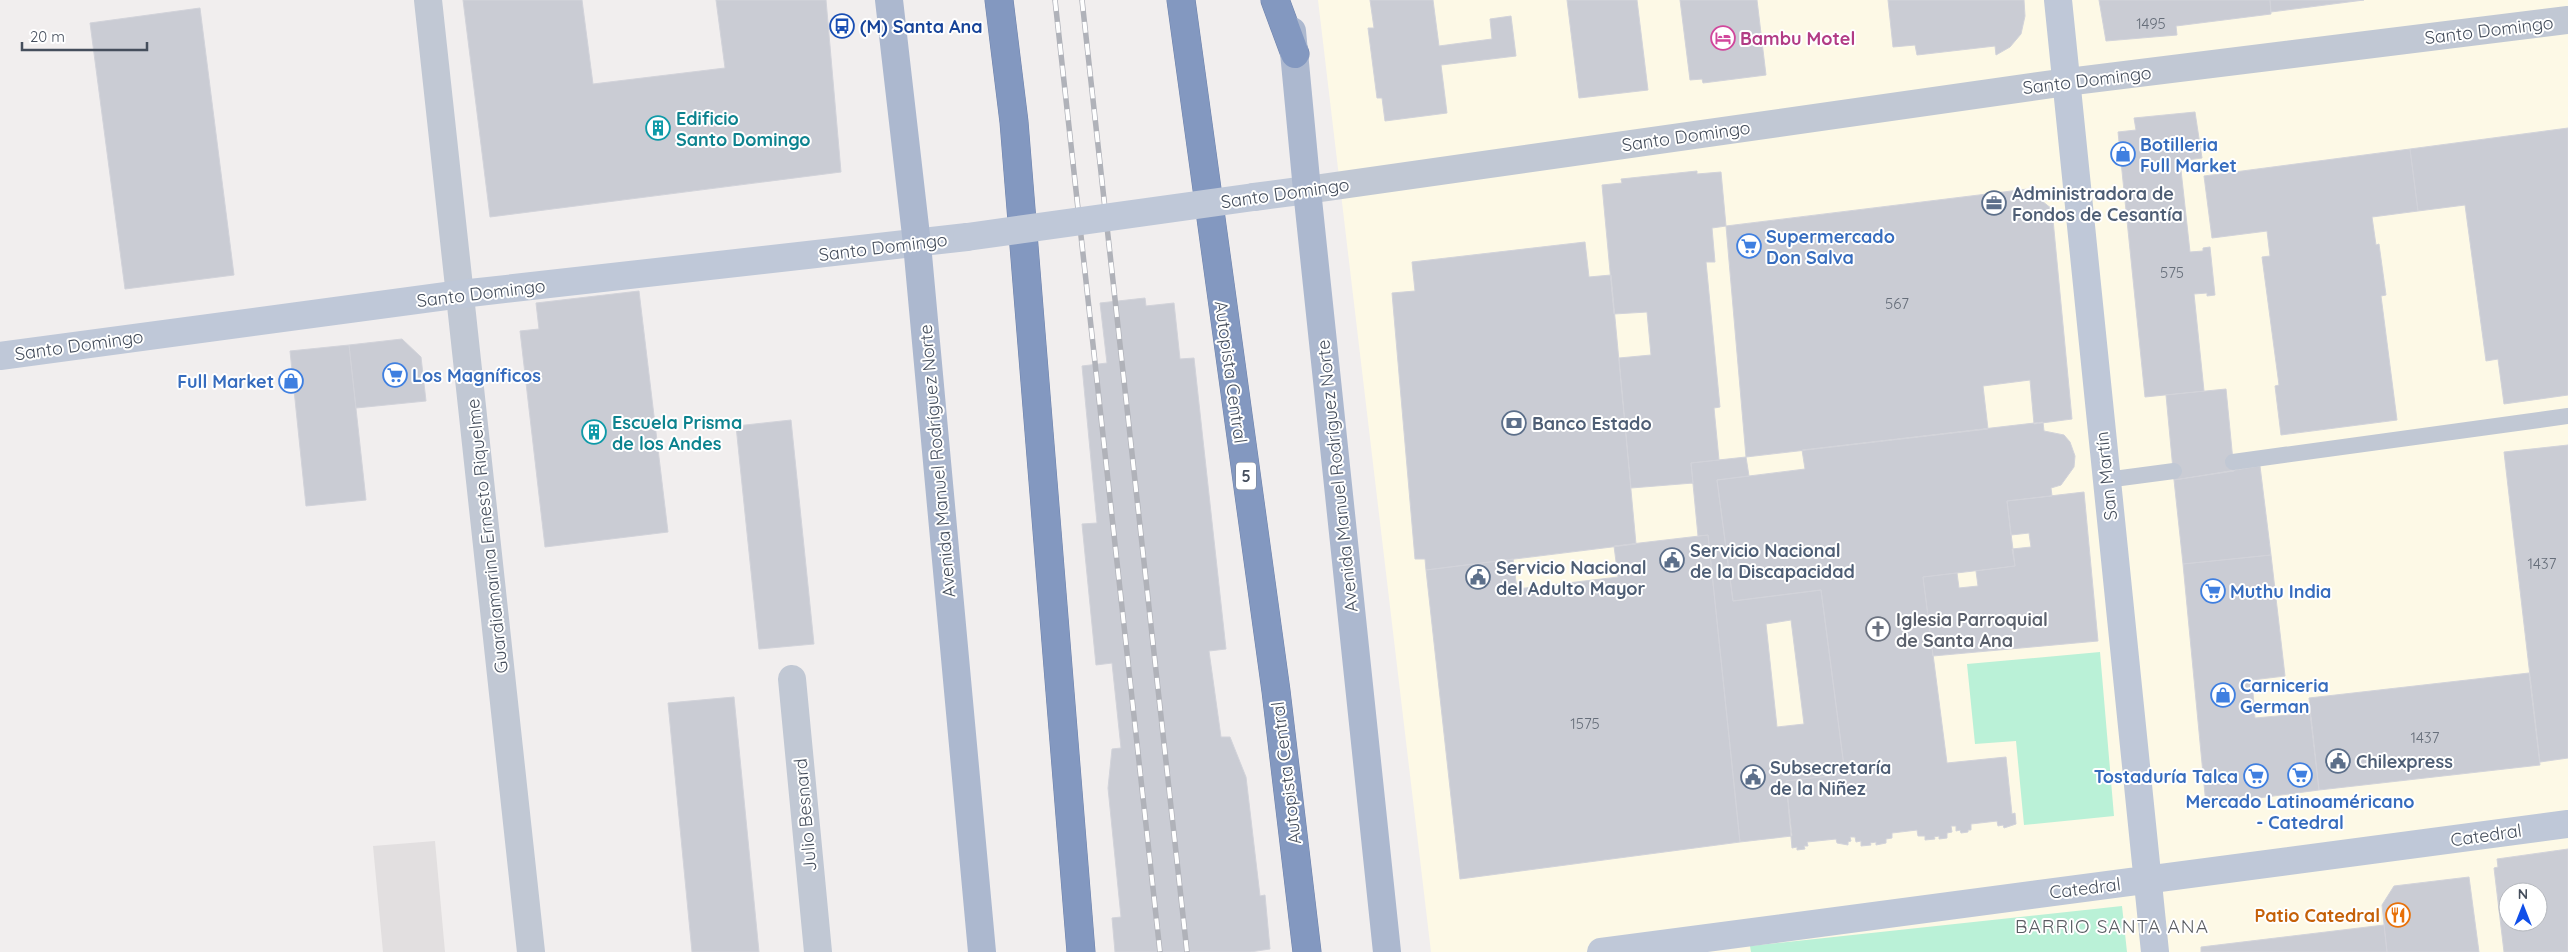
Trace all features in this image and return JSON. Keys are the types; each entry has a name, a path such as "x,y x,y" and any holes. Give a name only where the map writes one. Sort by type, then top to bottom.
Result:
{"highway":[{"path":"1000,0 1014,122 1081,952"},
{"name":"Autopista Central","path":"1180,0 1276,691 1307,952"},
{"path":"1275,0 1295,54"}],"main road":[{"name":"Avenida Manuel Rodríguez Norte","path":"888,0 917,244 982,952"},
{"name":"Avenida Manuel Rodríguez Norte","path":"1288,0 1387,952"}],"street":[{"name":"Guardiamarina Ernesto Riquelme","path":"428,0 531,952"},
{"name":"San Martín","path":"2058,0 2146,880 2155,952"},
{"name":"Santo Domingo","path":"0,356 461,294 917,244 2067,82 2568,20"},
{"name":"Julio Besnard","path":"792,678 818,952"},
{"name":"Catedral","path":"1601,952 2568,824"}],"lane":[{"path":"2233,462 2568,416"},
{"path":"2106,480 2174,471"}],"shaded area":[{"path":"1318,0 2568,0 2568,952 1431,952"},
{"path":"435,841 445,952 383,952 373,846"}],"green space":[{"path":"2100,652 2114,816 2024,825 2016,741 1975,744 1967,664"},
{"path":"2122,906 2127,952 1751,952 1750,946"}],"building":[{"name":"Edificio Santo Domingo","path":"463,0 582,0 593,84 725,68 716,0 826,0 841,172 490,217"},
{"path":"1370,0 1433,0 1439,46 1492,39 1490,19 1511,16 1516,56 1441,65 1447,113 1385,121 1382,98 1377,98 1368,28 1374,28"},
{"path":"1567,0 1637,0 1648,90 1579,98"},
{"name":"Bambu Motel","path":"1680,0 1757,0 1766,75 1703,83 1702,79 1690,80"},
{"path":"1888,0 2024,0 2025,16 2021,34 2010,47 1996,55 1995,46 1917,55 1915,45 1893,47"},
{"path":"2099,0 2270,0 2271,14 2176,26 2177,35 2106,41"},
{"path":"2270,0 2364,0 2271,12"},
{"path":"200,8 234,275 125,289 90,23"},
{"path":"2195,112 2202,158 2180,161 2190,252 2203,251 2203,248 2210,247 2215,295 2207,296 2207,293 2194,294 2204,391 2145,397 2118,132 2136,130 2134,118"},
{"path":"2568,128 2568,395 2504,404 2498,359 2486,361 2465,205 2418,211 2410,149"},
{"path":"2410,149 2418,211 2372,217 2376,245 2379,244 2386,295 2381,296 2397,420 2281,435 2275,386 2279,385 2262,257 2270,256 2267,231 2212,238 2204,176"},
{"path":"1697,171 1697,174 1721,172 1726,226 1712,228 1715,262 1706,262 1720,407 1714,408 1719,460 1691,463 1693,483 1631,488 1619,358 1651,355 1647,312 1614,314 1602,185 1622,183 1621,179"},
{"path":"2036,188 2037,197 2052,209 2072,419 2034,424 2030,380 1983,386 1988,429 1746,457 1726,226"},
{"name":"Banco Estado","path":"1585,242 1589,277 1611,275 1636,544 1426,570 1425,559 1415,559 1392,293 1415,291 1412,262"},
{"name":"Escuela Prisma de los Andes","path":"639,291 668,532 545,547 520,331 539,329 536,303"},
{"path":"1145,298 1146,306 1174,303 1180,359 1194,358 1226,649 1209,651 1221,737 1230,737 1246,777 1260,896 1265,895 1270,949 1250,952 1115,952 1112,918 1121,917 1108,788 1112,749 1121,748 1112,663 1096,665 1082,524 1097,523 1082,366 1107,363 1100,303"},
{"path":"402,339 421,357 426,401 356,408 349,345"},
{"path":"349,345 366,500 306,506 290,351"},
{"path":"2226,389 2234,471 2174,480 2166,395"},
{"path":"791,420 814,644 759,649 736,426"},
{"name":"Iglesia Parroquial de Santa Ana","path":"2043,422 2044,431 2064,435 2070,442 2075,456 2074,467 2061,485 2051,488 2052,496 2007,501 2015,566 1923,577 1947,763 2006,757 2012,814 2015,813 2016,824 2004,828 2003,825 1998,826 1997,821 1971,824 1971,830 1961,833 1960,830 1956,831 1956,826 1951,826 1952,832 1947,833 1947,838 1939,839 1939,836 1934,837 1935,839 1925,840 1925,836 1918,836 1917,830 1892,833 1892,838 1886,839 1886,843 1876,845 1876,842 1870,843 1871,845 1861,846 1861,841 1856,842 1855,837 1850,837 1851,841 1848,842 1848,845 1837,843 1836,839 1807,842 1808,846 1804,846 1805,849 1797,850 1797,847 1792,848 1786,781 1845,774 1821,590 1733,601 1717,480 1805,469 1802,450"},
{"path":"2568,445 2568,758 2540,762 2504,452"},
{"path":"1746,457 1749,476 1717,480 1733,601 1821,590 1845,774 1786,781 1792,836 1740,842 1708,535 1698,536 1691,463","holes":["1791,620 1804,724 1777,727 1766,624"]},
{"path":"2260,466 2271,555 2183,564 2174,480"},
{"path":"2084,492 2098,641 1933,656 1923,577 1957,573 1959,588 1978,586 1976,571 2015,566 2012,549 2031,547 2029,533 2011,535 2007,501"},
{"path":"1708,535 1740,842 1460,879 1426,570 1513,559 1517,589 1618,577 1614,546"},
{"path":"2271,555 2285,676 2252,680 2255,718 2310,713 2319,790 2206,805 2183,564"},
{"path":"2529,673 2540,765 2319,790 2309,698"},
{"path":"734,697 759,952 692,952 668,703"},
{"path":"2568,849 2568,952 2504,952 2502,932 2548,932 2548,882 2498,882 2498,902 2494,868 2498,867 2497,859"},
{"path":"2469,877 2479,952 2387,952 2382,905 2394,886"},
{"path":"2384,925 2387,952 2201,952 2201,947"}],"railway":[{"path":"1055,0 1160,952"},
{"path":"1082,0 1187,952"}],"place":[{"name":"(M) Santa Ana","path":"842,26"},
{"name":"Bambu Motel","path":"1723,38"},
{"name":"Edificio Santo Domingo","path":"658,128"},
{"name":"Botilleria Full Market","path":"2123,154"},
{"name":"Administradora de Fondos de Cesantía","path":"1994,203"},
{"name":"Supermercado Don Salva","path":"1749,246"},
{"name":"Los Magníficos","path":"395,375"},
{"name":"Full Market","path":"291,381"},
{"name":"Banco Estado","path":"1514,423"},
{"name":"Escuela Prisma de los Andes","path":"594,432"},
{"name":"Servicio Nacional de la Discapacidad","path":"1672,560"},
{"name":"Servicio Nacional del Adulto Mayor","path":"1478,577"},
{"name":"Muthu India","path":"2213,591"},
{"name":"Iglesia Parroquial de Santa Ana","path":"1878,629"},
{"name":"Carniceria German","path":"2223,695"},
{"name":"Chilexpress","path":"2338,761"},
{"name":"Mercado Latinoaméricano - Catedral","path":"2300,775"},
{"name":"Tostaduría Talca","path":"2256,776"},
{"name":"Subsecretaría de la Niñez","path":"1753,777"},
{"name":"Patio Catedral","path":"2398,915"}],"district":[{"name":"BARRIO SANTA ANA","path":"2112,926"}]}
